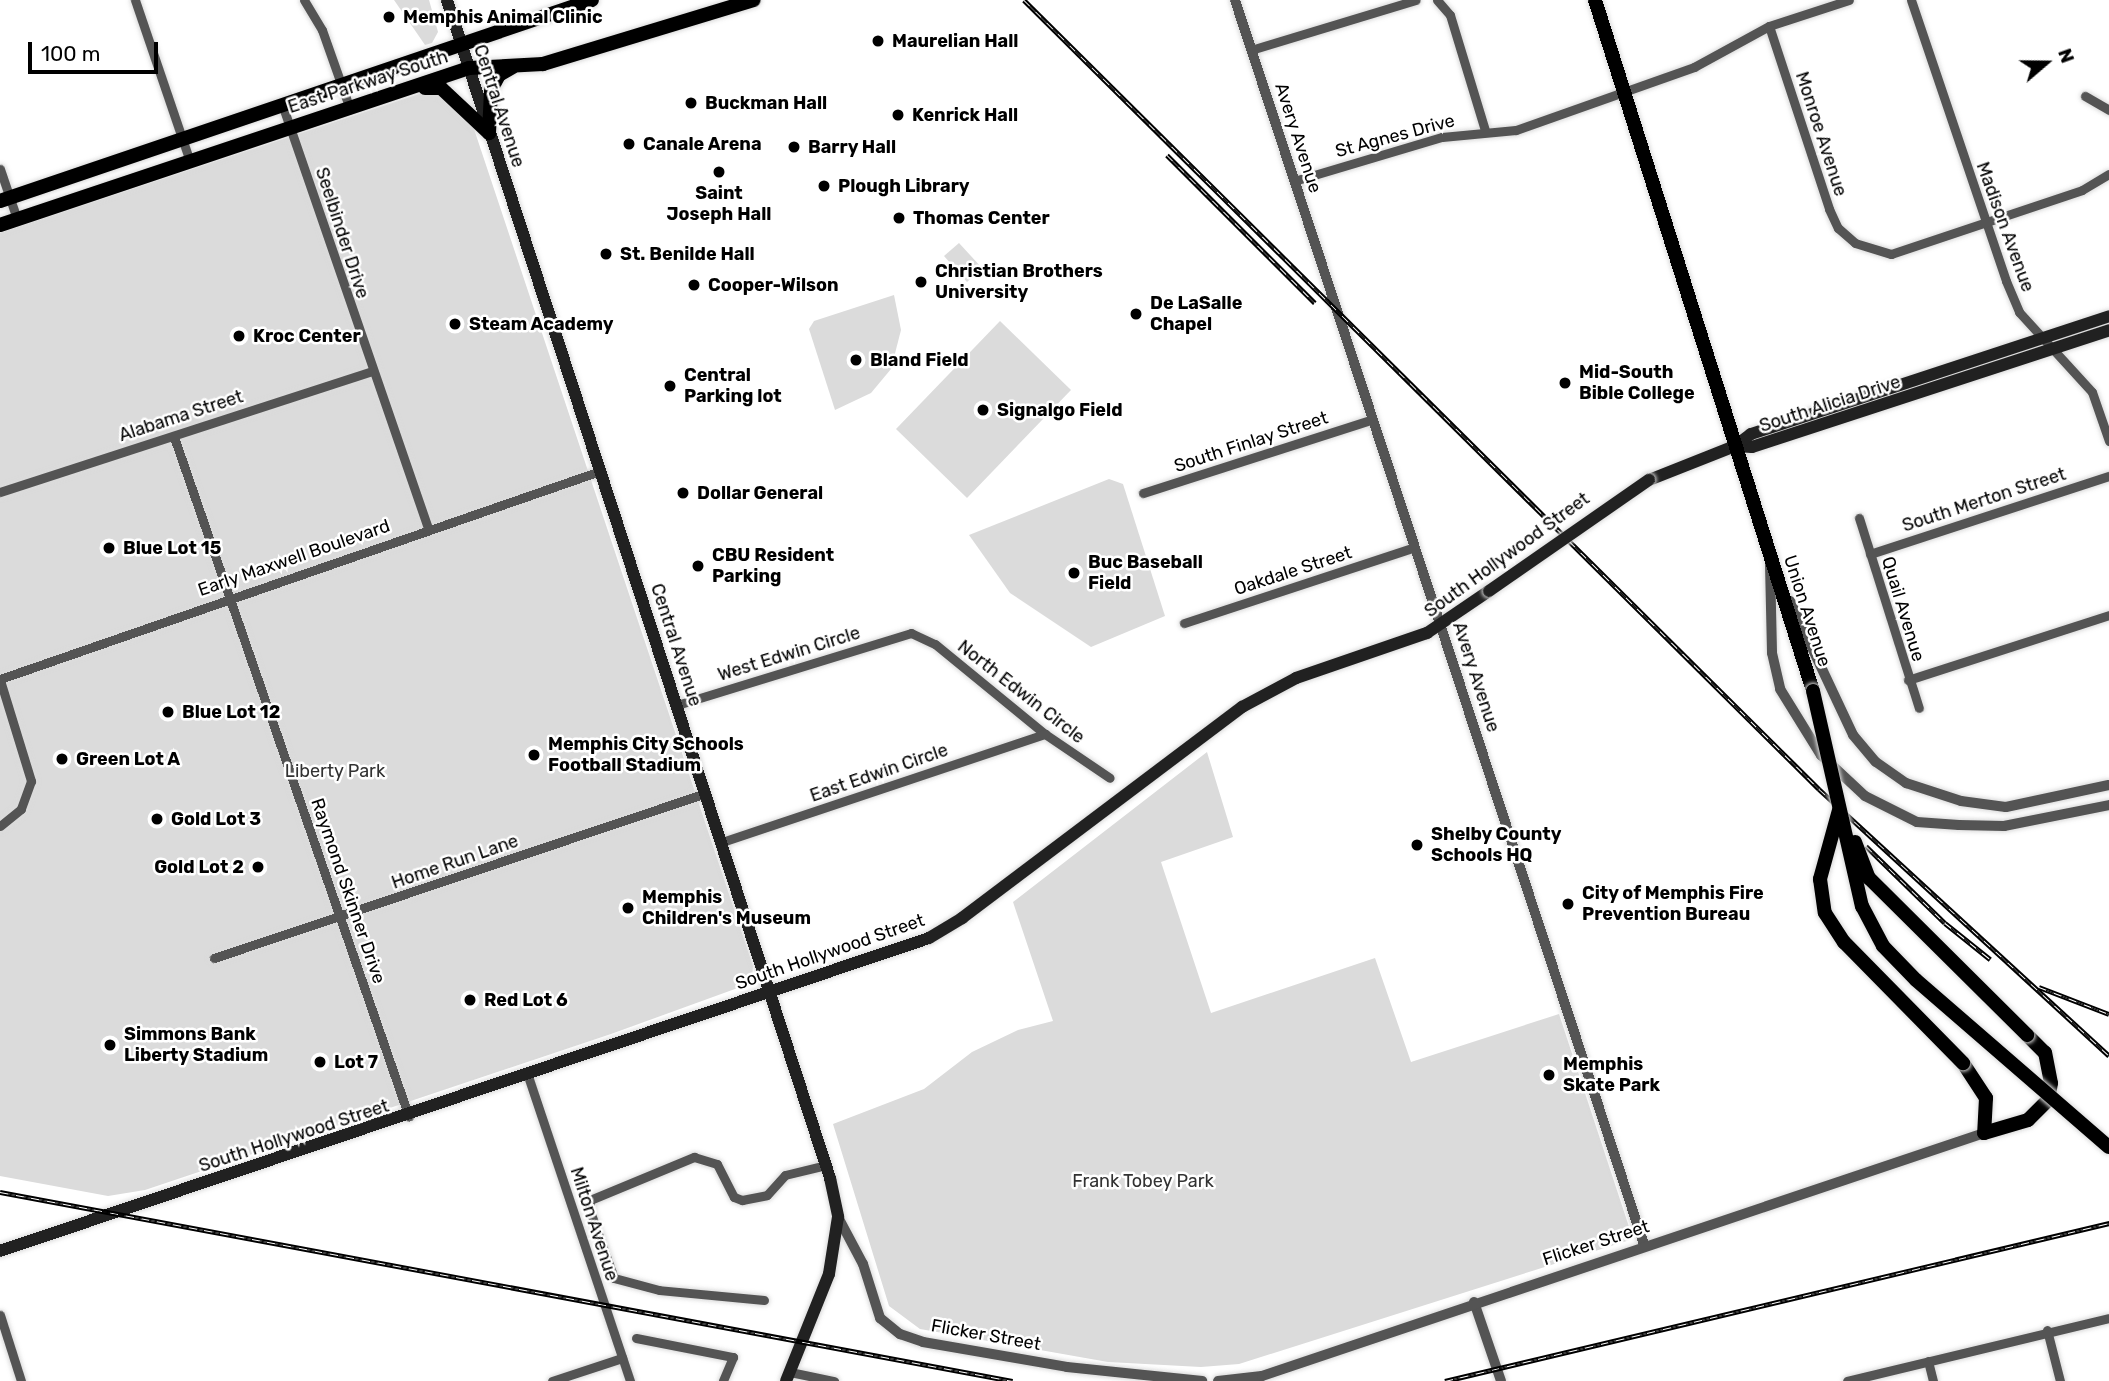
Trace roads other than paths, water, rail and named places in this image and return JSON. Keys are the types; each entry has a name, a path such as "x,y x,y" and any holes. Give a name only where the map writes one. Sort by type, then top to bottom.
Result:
{"main road":[{"name":"Central Avenue","path":"447,0 827,1165 838,1217 829,1274 788,1377"},
{"name":"East Parkway South","path":"5,200 283,107 461,41 592,0"},
{"name":"East Parkway South","path":"0,225 469,68 543,64 753,0"},
{"name":"Union Avenue","path":"1595,0 1813,691 1862,906 1883,946 1916,981 2109,1147"},
{"path":"489,133 495,80 516,66"},
{"path":"413,88 441,88 489,133"},
{"path":"2083,332 2109,317"},
{"path":"2083,332 2109,330"},
{"name":"South Alicia Drive","path":"1735,446 1752,447 2083,332"},
{"name":"South Hollywood Street","path":"0,1251 528,1076 771,990 929,938 962,918 1242,707 1296,678 1441,626 1649,480 1735,446"},
{"path":"1840,805 1869,878 2045,1053 2050,1067 2048,1100 2028,1120 1984,1133 1986,1098 1964,1063 1844,942 1825,913 1820,879 1840,805"}],"street":[{"path":"135,0 190,162"},
{"path":"304,0 322,30 350,109"},
{"name":"Avery Avenue","path":"1234,0 1412,548 1441,626 1644,1245"},
{"path":"1251,50 1416,0"},
{"path":"1437,0 1450,15 1485,130"},
{"name":"St Agnes Drive","path":"1294,181 1442,137 1485,130 1516,130 1693,67 1769,26 1849,0"},
{"name":"Madison Avenue","path":"1911,0 1985,222 2019,312 2048,344 2071,363 2092,392 2109,441"},
{"name":"Monroe Avenue","path":"1769,26 1829,209 1838,228 1855,243 1891,254 1985,222"},
{"path":"2085,96 2109,110"},
{"name":"Seelbinder Drive","path":"283,107 428,528"},
{"path":"0,169 5,200 17,219"},
{"path":"1985,222 2082,190 2109,174"},
{"name":"Alabama Street","path":"0,492 372,371"},
{"name":"South Finlay Street","path":"1143,493 1370,420"},
{"name":"Raymond Skinner Drive","path":"174,437 409,1116"},
{"name":"Early Maxwell Boulevard","path":"0,679 428,528 600,471"},
{"name":"South Merton Street","path":"1870,554 2109,475"},
{"name":"Quail Avenue","path":"1859,518 1919,708"},
{"name":"Oakdale Street","path":"1184,623 1412,548"},
{"path":"1770,561 1853,735 1877,762 1906,783 1961,801 2006,807 2109,785"},
{"path":"1770,561 1772,653 1780,689 1800,726 1821,755 1865,796 1917,822 1959,825 2004,826 2109,805"},
{"path":"1908,680 2109,615"},
{"name":"West Edwin Circle","path":"677,705 911,633"},
{"name":"North Edwin Circle","path":"911,633 935,644 1045,734 1110,778"},
{"path":"0,679 28,761 31,781 26,801 14,817 0,826"},
{"name":"East Edwin Circle","path":"722,842 1045,734"},
{"name":"Home Run Lane","path":"214,958 340,918 706,793"},
{"path":"1959,825 1961,801"},
{"name":"Milton Avenue","path":"528,1076 630,1381"},
{"name":"Flicker Street","path":"1218,1381 1262,1376 1474,1302 1984,1133"},
{"path":"764,1300 660,1290 614,1278 590,1211 590,1200 694,1157 717,1164 734,1197 742,1200 767,1195 785,1175 827,1165"},
{"name":"Flicker Street","path":"838,1217 863,1264 880,1318 900,1334 923,1342 1067,1367 1202,1381"},
{"path":"1474,1302 1501,1381"},
{"path":"0,1315 21,1381"},
{"path":"1847,1381 2047,1330 2109,1318"},
{"path":"2047,1330 2060,1381"},
{"path":"636,1338 733,1357 723,1381"},
{"path":"552,1381 622,1358"},
{"path":"1928,1361 1933,1381"},
{"path":"788,1377 834,1381"}],"railway":[{"path":"1024,0 1819,789 2109,1056"},
{"path":"1167,155 1315,303"},
{"path":"1866,846 1945,923 1990,959"},
{"path":"2039,987 2109,1014"},
{"path":"0,1192 1013,1381"},
{"path":"1445,1381 2109,1223"}],"place":[{"name":"Memphis Animal Clinic","path":"389,17"},
{"name":"Maurelian Hall","path":"878,41"},
{"name":"Buckman Hall","path":"691,103"},
{"name":"Kenrick Hall","path":"898,115"},
{"name":"Canale Arena","path":"629,144"},
{"name":"Barry Hall","path":"794,147"},
{"name":"Saint Joseph Hall","path":"719,172"},
{"name":"Plough Library","path":"824,186"},
{"name":"Thomas Center","path":"899,218"},
{"name":"St. Benilde Hall","path":"606,254"},
{"name":"Christian Brothers University","path":"921,282"},
{"name":"Cooper-Wilson","path":"694,285"},
{"name":"De LaSalle Chapel","path":"1136,314"},
{"name":"Steam Academy","path":"455,324"},
{"name":"Kroc Center","path":"239,336"},
{"name":"Bland Field","path":"856,360"},
{"name":"Mid-South Bible College","path":"1565,383"},
{"name":"Central Parking lot","path":"670,386"},
{"name":"Signalgo Field","path":"983,410"},
{"name":"Dollar General","path":"683,493"},
{"name":"Blue Lot 15","path":"109,548"},
{"name":"CBU Resident Parking","path":"698,566"},
{"name":"Buc Baseball Field","path":"1074,573"},
{"name":"Blue Lot 12","path":"168,712"},
{"name":"Memphis City Schools Football Stadium","path":"534,755"},
{"name":"Green Lot A","path":"62,759"},
{"name":"Gold Lot 3","path":"157,819"},
{"name":"Shelby County Schools HQ","path":"1417,845"},
{"name":"Gold Lot 2","path":"258,867"},
{"name":"City of Memphis Fire Prevention Bureau","path":"1568,904"},
{"name":"Memphis Children's Museum","path":"628,908"},
{"name":"Red Lot 6","path":"470,1000"},
{"name":"Simmons Bank Liberty Stadium","path":"110,1045"},
{"name":"Lot 7","path":"320,1062"},
{"name":"Memphis Skate Park","path":"1549,1075"}],"park label":[{"name":"Liberty Park","path":"335,771"},
{"name":"Frank Tobey Park","path":"1143,1181"}]}
